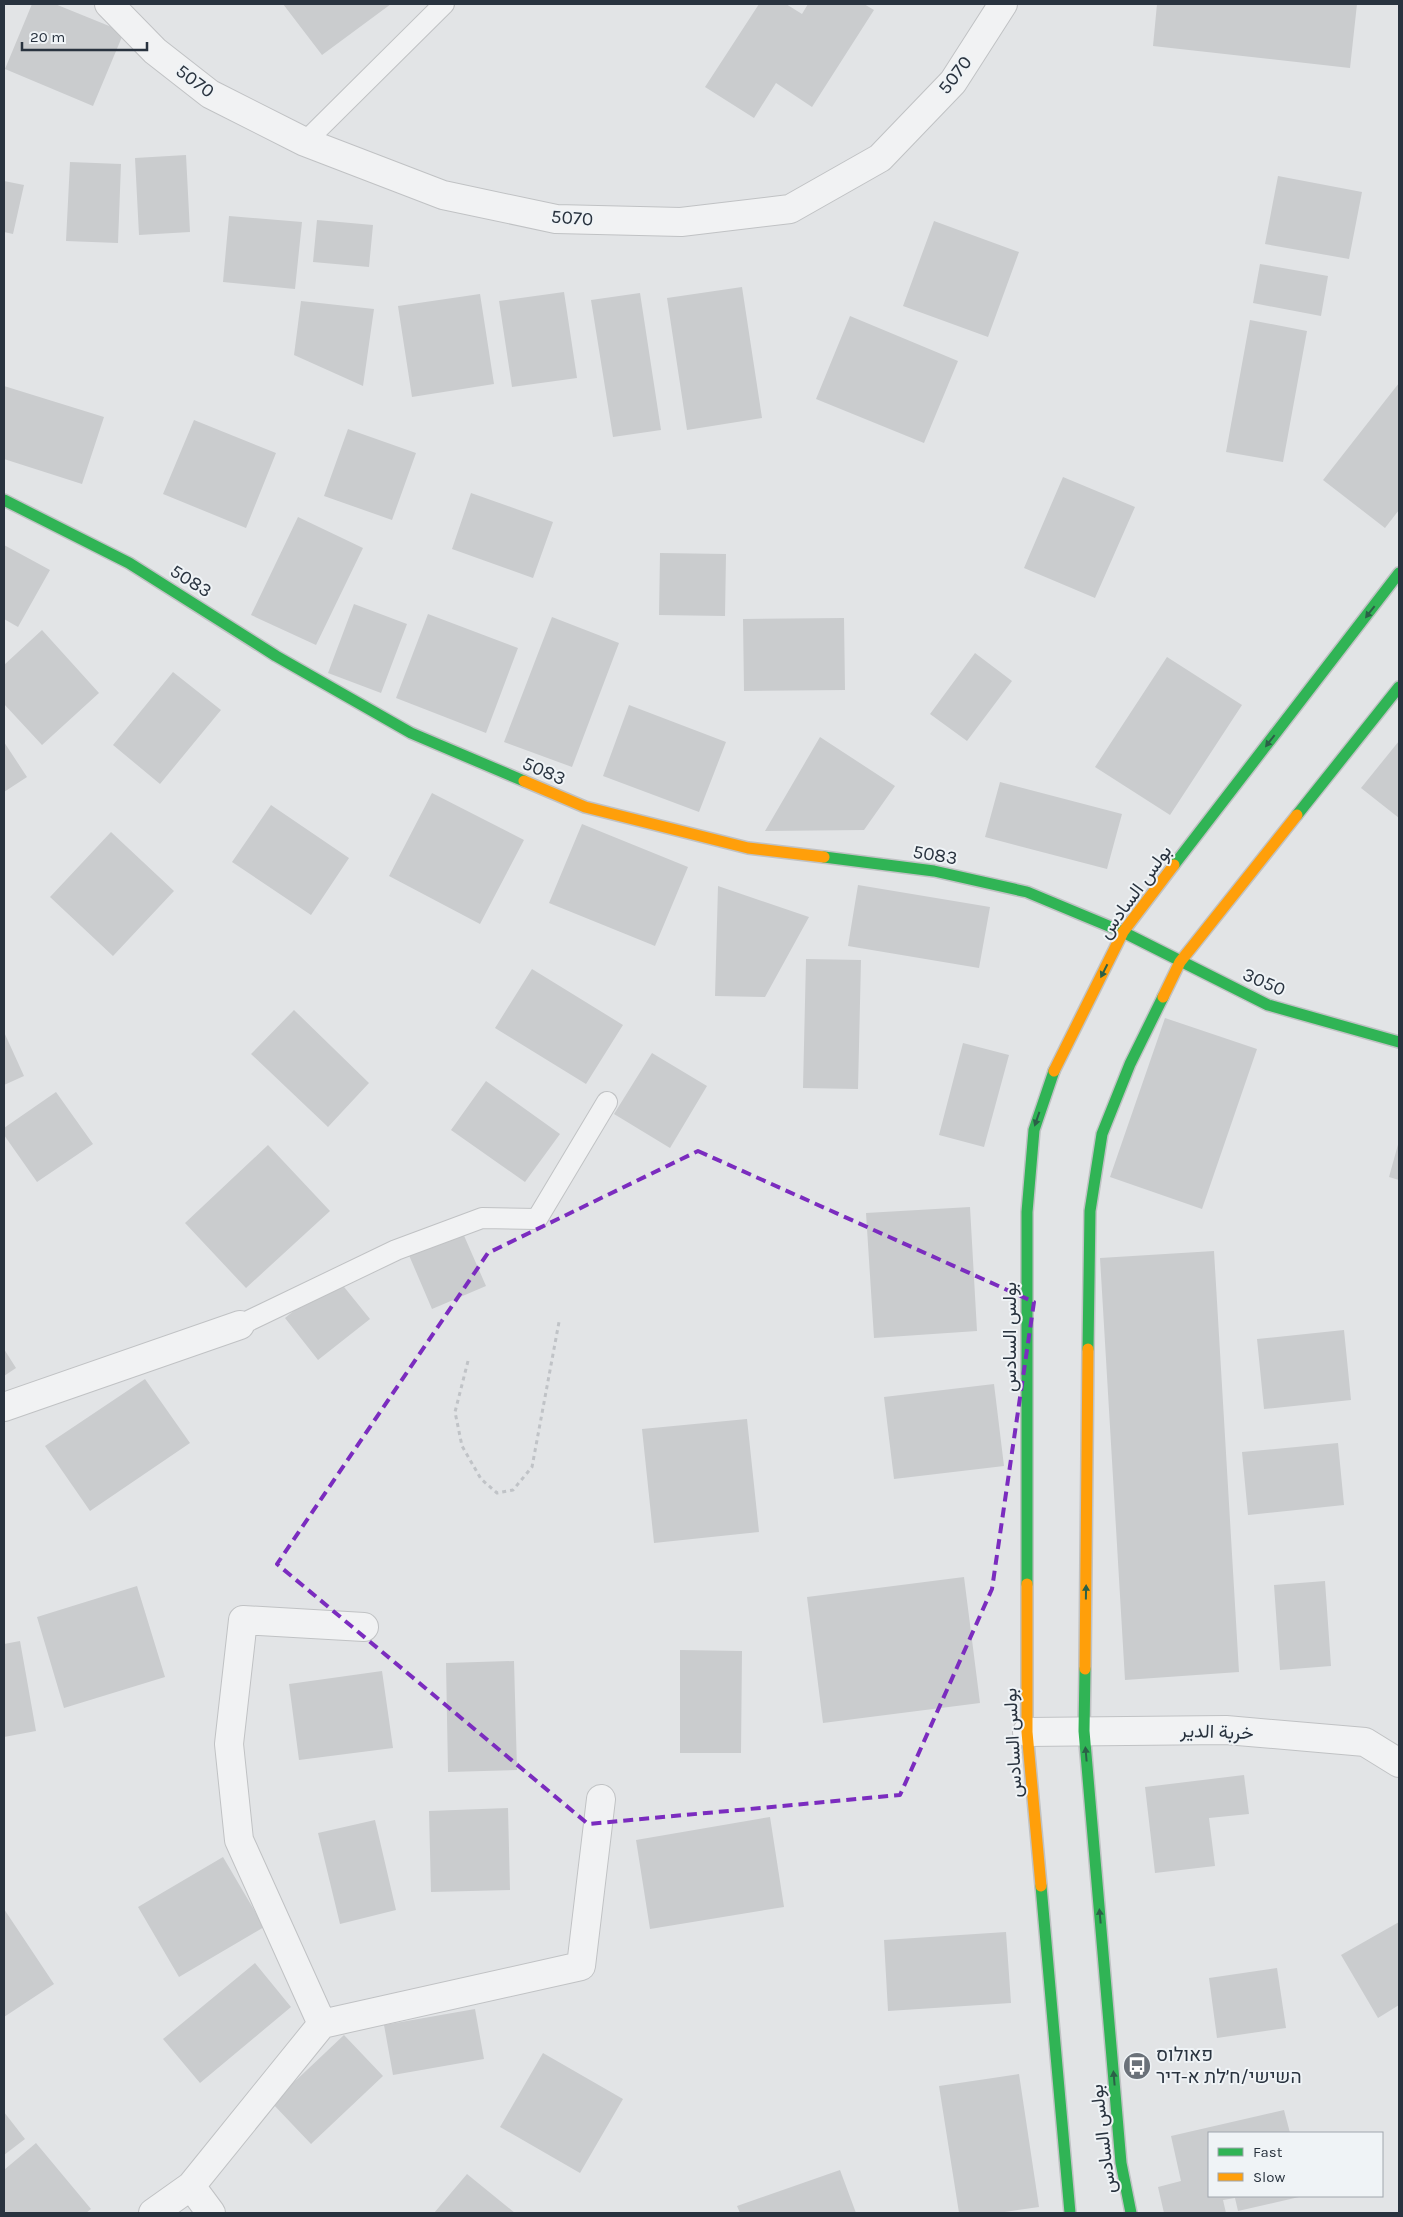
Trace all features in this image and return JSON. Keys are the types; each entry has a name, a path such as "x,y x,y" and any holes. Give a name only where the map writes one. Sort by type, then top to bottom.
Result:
{"street":[{"name":"5070","path":"109,4 154,51 210,94 305,142 443,195 556,219 681,222 790,209 880,158 953,82 1003,4"},
{"name":"5083","path":"4,500 129,563 276,656 411,733 585,807 748,848 934,871 1027,892 1123,932"},
{"name":"بولس السادس","path":"1070,2213 1027,1732 1027,1212 1034,1130 1058,1061 1123,932 1399,574"},
{"name":"بولس السادس","path":"1131,2213 1121,2163 1084,1731 1090,1211 1102,1134 1130,1064 1180,962 1399,687"},
{"name":"3050","path":"1123,932 1268,1006 1399,1042"},
{"path":"4,1407 240,1325"},
{"path":"322,2024 239,1840 229,1744 230,1734 243,1620 364,1627"},
{"name":"خربة الدير","path":"1027,1732 1226,1730 1365,1742 1399,1763"},
{"path":"153,2213 191,2186 322,2024 580,1966 601,1799"},
{"path":"191,2186 211,2213"}],"lane":[{"path":"305,142 444,4"},
{"path":"240,1325 396,1250 482,1218 537,1219 607,1102"}],"path":[{"path":"468,1361 455,1412 462,1446 480,1479 497,1493 514,1490 532,1467 559,1322"}],"highlighted area":[{"path":"698,1151 1034,1302 992,1589 900,1795 588,1824 277,1564 488,1253"}],"building":[{"path":"32,4 55,4 124,32 93,106 5,69"},
{"path":"283,4 391,4 322,55"},
{"path":"759,4 786,4 802,14 808,4 864,4 874,10 812,107 776,83 754,118 705,87"},
{"path":"1157,4 1357,4 1350,68 1153,46"},
{"path":"186,155 190,232 139,235 135,158"},
{"path":"70,162 121,164 118,243 66,241"},
{"path":"1278,176 1362,192 1349,259 1265,244"},
{"path":"4,181 24,185 13,234 4,232"},
{"path":"229,216 302,222 295,289 223,282"},
{"path":"317,220 373,225 369,267 313,262"},
{"path":"934,221 1019,252 988,337 903,306"},
{"path":"1260,264 1328,276 1321,316 1253,303"},
{"path":"742,287 762,418 687,430 667,298"},
{"path":"564,292 577,378 512,387 499,301"},
{"path":"640,293 661,430 613,437 591,300"},
{"path":"480,294 494,384 412,397 398,306"},
{"path":"301,301 374,309 363,386 294,355"},
{"path":"850,316 958,361 924,443 816,399"},
{"path":"1250,320 1307,331 1283,462 1226,452"},
{"path":"1399,383 1399,510 1385,528 1323,480"},
{"path":"4,386 104,417 82,484 4,459"},
{"path":"194,420 276,453 246,528 163,494"},
{"path":"348,429 416,453 392,520 324,496"},
{"path":"1063,477 1135,507 1095,598 1024,568"},
{"path":"471,493 553,522 533,578 452,549"},
{"path":"298,517 363,548 316,645 251,615"},
{"path":"4,545 50,570 18,627 4,619"},
{"path":"660,553 726,554 725,616 659,615"},
{"path":"354,604 407,624 381,693 328,673"},
{"path":"428,614 518,648 486,733 396,698"},
{"path":"552,617 619,643 572,767 504,742"},
{"path":"844,618 845,690 744,691 743,619"},
{"path":"42,630 99,693 42,745 4,704 4,665"},
{"path":"975,653 1012,681 967,741 930,714"},
{"path":"1167,657 1242,705 1170,815 1095,767"},
{"path":"173,672 221,710 160,784 113,745"},
{"path":"629,705 726,742 699,812 603,776"},
{"path":"820,737 895,786 864,830 765,831"},
{"path":"1399,741 1399,818 1361,788"},
{"path":"4,742 27,777 4,792"},
{"path":"1000,782 1122,814 1107,869 985,837"},
{"path":"432,793 524,840 480,924 389,876"},
{"path":"271,805 349,858 311,915 232,862"},
{"path":"582,824 688,867 655,946 549,903"},
{"path":"111,832 174,891 113,956 50,897"},
{"path":"858,885 990,907 979,968 848,946"},
{"path":"718,886 809,917 765,997 715,996"},
{"path":"806,959 861,960 858,1089 803,1088"},
{"path":"532,969 623,1025 586,1084 495,1028"},
{"path":"294,1010 369,1083 328,1127 251,1054"},
{"path":"1165,1018 1257,1049 1202,1209 1110,1177"},
{"path":"4,1032 24,1076 4,1085"},
{"path":"963,1043 1009,1055 984,1147 939,1135"},
{"path":"652,1053 707,1086 670,1148 614,1114"},
{"path":"486,1081 560,1134 525,1182 451,1130"},
{"path":"56,1092 93,1144 37,1182 4,1135 4,1128"},
{"path":"1399,1141 1399,1180 1389,1177"},
{"path":"268,1145 330,1211 246,1288 185,1223"},
{"path":"970,1207 977,1331 874,1338 866,1213"},
{"path":"462,1231 486,1286 432,1309 408,1253"},
{"path":"1214,1251 1239,1672 1125,1680 1100,1258"},
{"path":"336,1277 370,1319 318,1360 285,1318"},
{"path":"1344,1330 1351,1400 1264,1409 1257,1339"},
{"path":"4,1349 16,1368 4,1376"},
{"path":"145,1379 190,1443 90,1511 45,1446"},
{"path":"994,1384 1004,1466 894,1479 884,1397"},
{"path":"747,1419 759,1532 654,1543 642,1429"},
{"path":"1338,1443 1344,1505 1248,1515 1242,1452"},
{"path":"964,1577 980,1703 823,1723 807,1597"},
{"path":"1325,1581 1331,1666 1280,1670 1274,1585"},
{"path":"137,1586 165,1677 64,1708 37,1617"},
{"path":"20,1641 36,1731 4,1737 4,1644"},
{"path":"680,1650 742,1651 741,1753 680,1753"},
{"path":"514,1661 517,1770 448,1772 446,1663"},
{"path":"382,1671 393,1748 299,1760 289,1684"},
{"path":"1244,1775 1249,1814 1209,1818 1215,1866 1155,1873 1145,1787"},
{"path":"508,1808 510,1890 431,1892 429,1811"},
{"path":"770,1817 784,1907 650,1929 636,1840"},
{"path":"375,1820 396,1910 340,1924 318,1833"},
{"path":"223,1857 264,1927 179,1977 138,1907"},
{"path":"4,1909 54,1984 4,2017"},
{"path":"1399,1922 1399,2005 1378,2018 1341,1955"},
{"path":"1006,1932 1011,2003 888,2011 884,1940"},
{"path":"255,1963 291,2007 200,2083 163,2039"},
{"path":"1277,1968 1286,2028 1217,2038 1209,1978"},
{"path":"475,2009 484,2059 393,2075 384,2025"},
{"path":"344,2035 383,2076 311,2144 272,2103"},
{"path":"543,2053 623,2099 580,2173 500,2127"},
{"path":"1019,2074 1039,2207 998,2213 959,2213 939,2086"},
{"path":"1284,2110 1290,2132 1208,2132 1208,2197 1299,2197 1238,2211 1235,2198 1223,2200 1226,2213 1164,2213 1158,2187 1181,2181 1171,2136"},
{"path":"4,2112 25,2139 4,2155"},
{"path":"36,2143 91,2209 86,2213 4,2213 4,2170"},
{"path":"840,2170 856,2213 740,2213 737,2206"},
{"path":"467,2174 515,2213 434,2213"}],"traffic: fast":[{"path":"4,500 129,563 276,656 411,733 524,781"},
{"path":"1174,865 1399,573"},
{"path":"1297,815 1399,687"},
{"path":"824,857 934,871 1027,892 1123,932 1268,1005 1399,1042"},
{"path":"1088,1349 1090,1211 1102,1134 1130,1064 1163,997"},
{"path":"1027,1584 1027,1212 1034,1130 1054,1071"},
{"path":"1085,1669 1084,1731 1121,2163 1131,2213"},
{"path":"1041,1886 1070,2213"}],"traffic: slow":[{"path":"524,781 585,807 748,848 824,857"},
{"path":"1163,997 1180,962 1297,815"},
{"path":"1054,1071 1123,932 1174,865"},
{"path":"1085,1669 1088,1349"},
{"path":"1027,1584 1027,1732 1041,1886"}],"place":[{"name":"פאולוס השישי/ח׳לת א-דיר","path":"1137,2066"}]}
